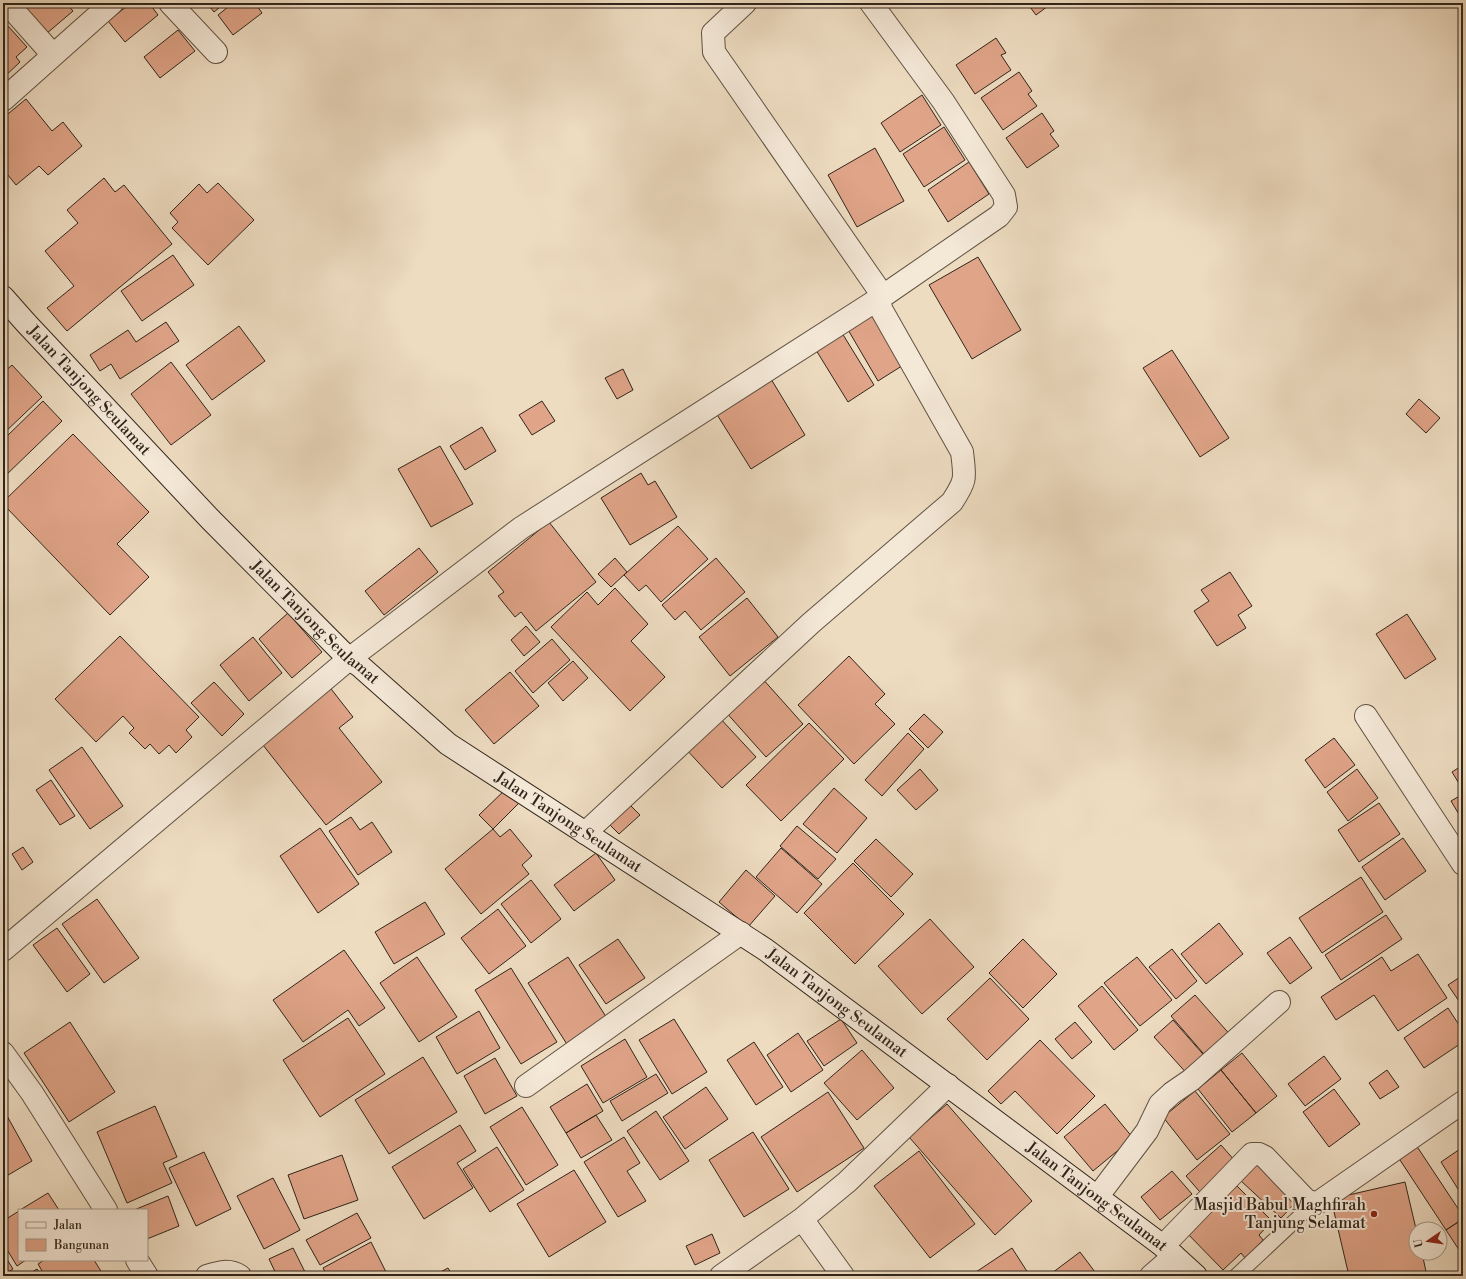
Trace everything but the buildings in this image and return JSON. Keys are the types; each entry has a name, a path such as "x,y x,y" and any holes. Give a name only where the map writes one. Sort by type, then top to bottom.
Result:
{"street":[{"path":"7,3 53,55"},
{"path":"3,100 112,3"},
{"path":"170,3 216,52"},
{"path":"745,3 713,33 714,52 883,296"},
{"path":"3,950 349,659 521,528 883,296 999,216 1006,207 1004,195 944,101 871,3"},
{"path":"585,833 811,622 952,502 961,488 965,478 962,452 881,310 880,301 883,296"},
{"name":"Jalan Tanjong Seulamat","path":"3,297 210,519 349,659 360,666 448,744 772,954 1098,1196 1168,1251 1196,1276"},
{"path":"1366,716 1463,864"},
{"path":"526,1086 741,933"},
{"path":"1098,1196 1147,1131 1160,1104 1172,1092 1191,1080 1279,1002"},
{"path":"3,1053 32,1093 105,1209"},
{"path":"721,1276 802,1219 847,1182 948,1085"},
{"path":"1152,1276 1168,1251 1252,1154 1259,1154 1265,1158 1306,1200 1314,1203 1320,1202 1463,1102"},
{"path":"802,1219 843,1276"},
{"path":"138,1261 147,1276"},
{"path":"207,1276 227,1271 235,1272 240,1276"}],"lane":[{"path":"1236,1276 1314,1203"}],"place":[{"name":"Masjid Babul Maghfirah Tanjung Selamat","path":"1374,1214"}]}
